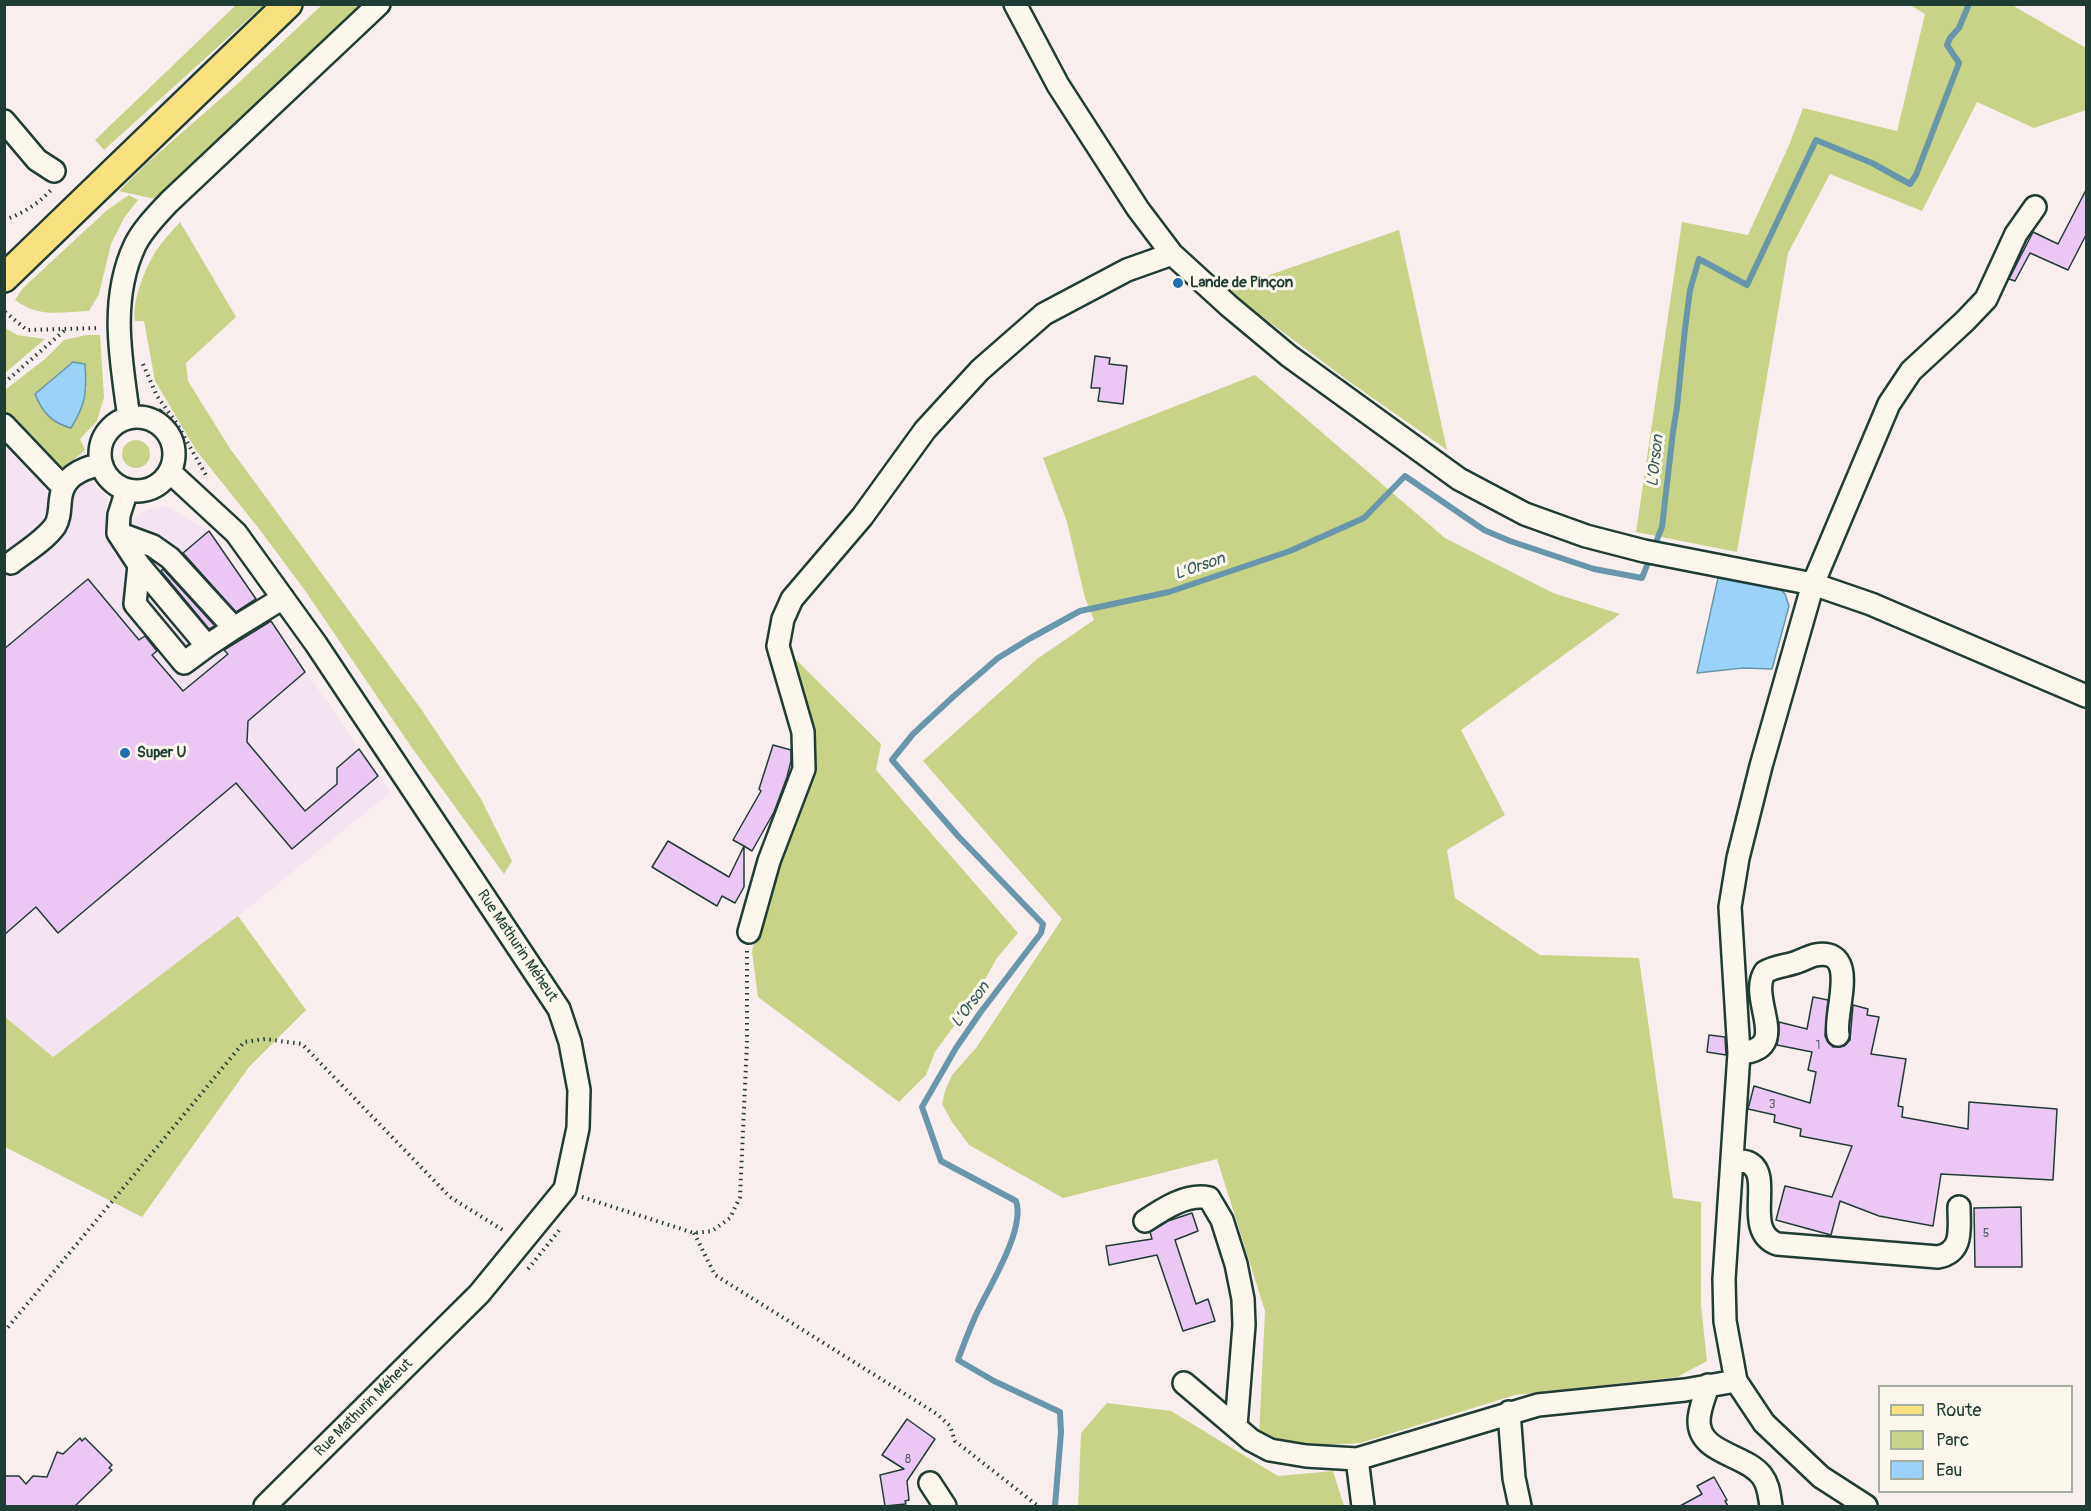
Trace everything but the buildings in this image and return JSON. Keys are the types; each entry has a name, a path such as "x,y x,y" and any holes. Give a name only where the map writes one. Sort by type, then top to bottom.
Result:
{"main road":[{"path":"4,278 288,4"}],"street":[{"path":"129,417 118,326 119,297 125,270 136,243 151,222 170,202 379,4"},
{"path":"1014,4 1058,85 1138,209 1172,254 1289,356 1459,479 1525,514 1586,537 1813,584 1871,604 2086,696"},
{"path":"4,121 37,160 54,171"},
{"path":"1866,1506 1821,1477 1764,1423 1736,1381 1725,1321 1724,1279 1733,1160 1739,1029 1730,907 1738,858 1761,766 1813,584 1889,404 1911,371 1986,299 2016,234 2036,207"},
{"path":"749,932 769,861 804,769 803,732 778,646 783,619 792,599 862,517 925,430 980,370 1044,314 1127,270 1172,254"},
{"path":"158,413 174,448 174,460 170,472 152,488 140,491 127,490 116,485 107,476 100,453 102,441 108,430 117,422 129,417 158,413"},
{"path":"4,425 63,488"},
{"path":"11,563 56,525 63,488 81,471 90,466 102,465"},
{"name":"Rue Mathurin Méheut","path":"170,472 236,533 316,644 559,1009 570,1042 579,1090 578,1128 565,1189 479,1294 265,1506"},
{"path":"127,490 119,515 118,533 140,565 207,646"},
{"path":"118,533 153,546 170,558 234,628"},
{"path":"140,565 135,604 184,663 234,628 283,598"},
{"path":"1738,1053 1755,1051 1765,1041 1767,1027 1761,993 1762,976 1765,972 1817,955 1830,956 1838,962 1842,969 1838,1035"},
{"path":"1733,1160 1749,1162 1755,1169 1759,1182 1760,1227 1766,1238 1777,1244 1938,1257 1954,1249 1959,1241 1959,1207"},
{"path":"1145,1221 1172,1205 1202,1196 1209,1198 1222,1220 1236,1264 1243,1299 1244,1324 1236,1426"},
{"path":"1184,1383 1251,1440 1270,1450 1306,1456 1356,1459 1538,1404 1685,1390 1736,1381"},
{"path":"1708,1385 1699,1419 1701,1434 1705,1440 1721,1451 1748,1463 1761,1475 1768,1487 1770,1506"},
{"path":"1509,1412 1514,1478 1520,1506"},
{"path":"1356,1459 1363,1506"},
{"path":"930,1483 945,1506"}],"path":[{"path":"4,220 31,208 49,192 58,177 54,171"},
{"path":"5,312 27,330 105,328"},
{"path":"4,382 66,330"},
{"path":"142,358 158,413 177,423 205,475 212,482"},
{"path":"589,1199 694,1233 712,1231 730,1218 740,1197 747,1042 746,962 749,932"},
{"path":"4,1332 244,1042 265,1039 302,1044 450,1197 510,1234"},
{"path":"578,1196 582,1188"},
{"path":"520,1276 535,1262 564,1223"},
{"path":"694,1233 715,1275 937,1414 950,1426 955,1441 1038,1506"}],"shaded area":[{"path":"4,412 66,466 85,450 91,481 107,500 105,515 133,520 148,509 166,506 209,531 391,792 238,916 52,1057 5,1017"}],"green space":[{"path":"236,5 264,5 104,150 95,140"},
{"path":"322,5 362,5 234,128 155,199 119,191 146,164 234,87"},
{"path":"1910,5 2012,5 2086,48 2086,110 2034,128 1977,102 1922,211 1830,174 1788,253 1737,552 1636,532 1682,222 1748,235 1790,143 1803,108 1897,131 1925,14"},
{"path":"129,195 138,200 124,218 111,244 99,294 89,311 41,312 15,300 23,288 107,210"},
{"path":"180,222 236,317 186,363 188,381 229,447 421,709 481,799 512,861 504,874 410,745 306,592 196,450 155,381 144,321 135,321 134,313 138,292 151,260"},
{"path":"1399,230 1447,450 1347,380 1229,292 1235,287"},
{"path":"5,328 17,335 45,339 5,373"},
{"path":"86,335 100,335 104,397 97,421 80,439 85,450 66,466 58,469 5,412 5,390 45,359 64,340","holes":["73,362 87,388 71,428 35,394"]},
{"path":"1255,375 1445,538 1553,593 1620,614 1461,730 1505,815 1447,850 1455,898 1540,955 1639,958 1673,1198 1701,1202 1701,1305 1707,1361 1677,1377 1515,1395 1360,1443 1311,1446 1259,1436 1265,1311 1217,1159 1063,1198 969,1145 942,1104 952,1075 976,1048 1062,919 923,761 1037,659 1094,620 1085,598 1067,522 1043,458"},
{"path":"136,440 146,444 150,454 146,464 136,468 126,464 122,454 126,444"},
{"path":"784,648 881,744 876,770 1018,933 997,958 975,997 935,1052 926,1075 899,1102 758,997 752,952 763,891 805,791"},
{"path":"238,916 306,1010 249,1067 142,1217 5,1147 5,1017 53,1057"},
{"path":"1107,1403 1171,1411 1278,1476 1333,1471 1344,1506 1078,1506 1081,1433"}],"water":[{"path":"73,362 85,364 86,382 83,404 71,428 48,416 35,394"},
{"path":"1718,578 1780,589 1785,594 1789,606 1772,669 1743,668 1697,673"}],"waterway":[{"name":"L’Orson","path":"1055,1506 1061,1432 1060,1412 994,1381 958,1360 975,1317 1011,1243 1018,1213 1016,1201 941,1161 922,1107 956,1048 1041,933 1043,924 958,836 892,760 913,734 954,696 998,658 1029,639 1080,611 1169,592 1290,551 1364,518 1405,476 1484,530 1594,569 1642,578 1662,527 1690,290 1699,259 1747,285 1816,140 1872,163 1910,184 1916,175 1959,63 1947,45 1959,28 1969,4"}],"place":[{"name":"Lande de Pinçon","path":"1178,283"},
{"name":"Super U","path":"125,753"}]}
